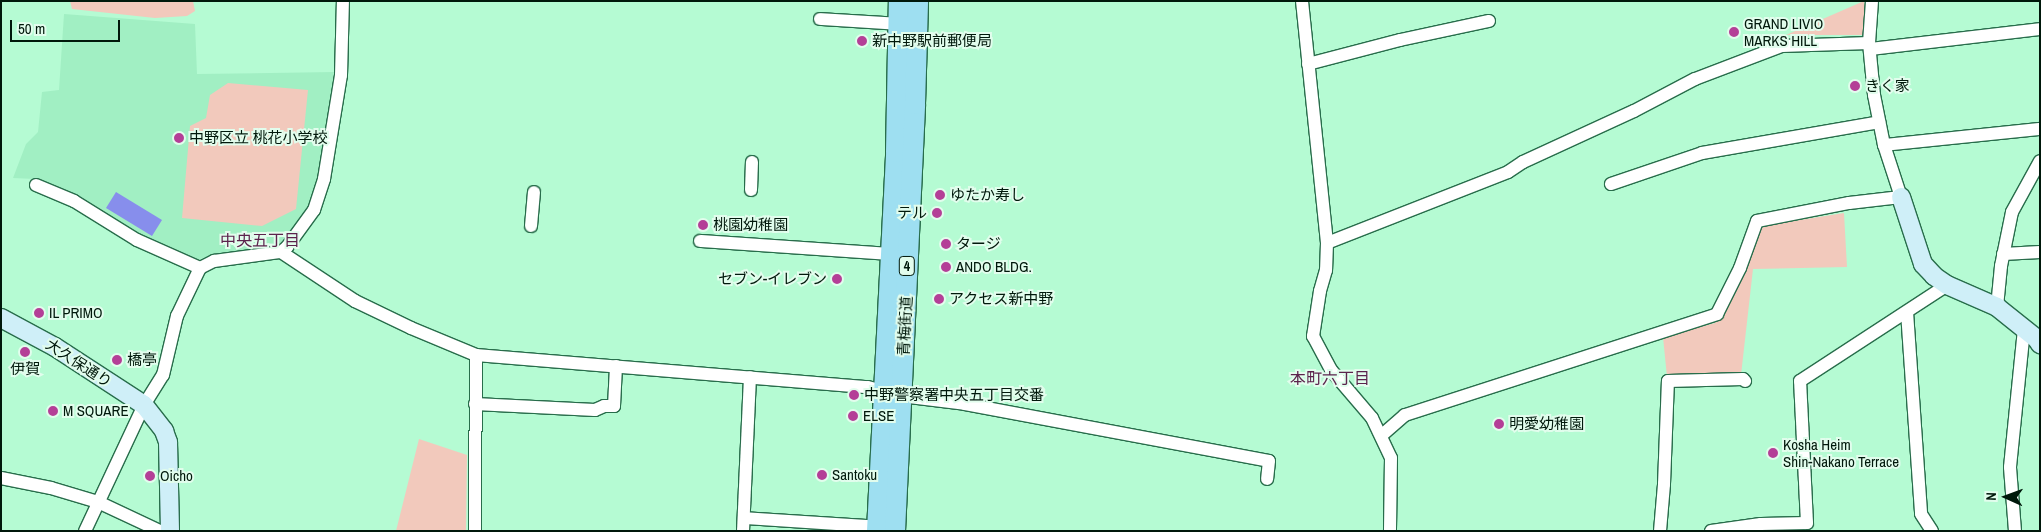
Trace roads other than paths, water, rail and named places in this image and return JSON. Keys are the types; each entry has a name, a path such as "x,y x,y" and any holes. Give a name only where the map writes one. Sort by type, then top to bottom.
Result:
{"main road":[{"name":"青梅街道","path":"893,393 892,254 899,1"},
{"name":"青梅街道","path":"886,529 893,393 915,104 918,1"},
{"path":"1901,197 1923,264 1934,276 1947,285 1997,306 2035,337"},
{"name":"大久保通り","path":"1,318 55,347 144,405 164,431 168,442 170,531"}],"street":[{"path":"86,531 144,405 163,375 177,316 200,268 214,261 281,252 287,247 314,210 324,179 341,75 342,1"},
{"path":"1302,1 1327,243 1326,270 1320,291 1312,336 1331,370 1372,418 1382,435 1391,458 1390,531"},
{"path":"1382,435 1405,415 1717,314 1740,268 1757,221 1849,203 1901,197 1884,145 1879,122 1870,46 1872,1"},
{"path":"820,19 899,24"},
{"path":"1308,64 1489,20"},
{"path":"1327,243 1499,176 1634,111 1695,79 1782,46 1870,46 2040,29"},
{"path":"1611,184 1702,153 1879,122"},
{"path":"1884,145 2040,129"},
{"path":"1997,306 2003,254 2012,212 2040,161"},
{"path":"751,190 752,162"},
{"path":"36,185 74,201 137,240 200,268"},
{"path":"531,226 534,192"},
{"path":"700,241 892,254"},
{"path":"281,252 354,301 411,328 476,355 868,387 1269,461 1267,479"},
{"path":"2003,254 2040,252"},
{"path":"1711,531 1761,524 1807,523 1800,381 1947,285"},
{"path":"1907,312 1921,514 1932,531"},
{"path":"2015,531 2010,467 2035,337"},
{"path":"475,531 476,355"},
{"path":"475,404 596,410 604,406 614,406 616,366"},
{"path":"743,531 750,378"},
{"path":"1660,531 1664,484 1668,380 1743,379 1745,381"},
{"path":"1,478 50,488 98,502 160,531"},
{"path":"744,518 886,529"}],"water":[{"path":"116,192 162,220 152,236 106,208"}],"place":[{"name":"GRAND LIVIO MARKS HILL","path":"1734,32"},
{"name":"新中野駅前郵便局","path":"862,41"},
{"name":"きく家","path":"1855,86"},
{"name":"中野区立 桃花小学校","path":"179,138"},
{"name":"ゆたか寿し","path":"940,195"},
{"name":"テル","path":"937,213"},
{"name":"桃園幼稚園","path":"703,225"},
{"name":"タージ","path":"946,244"},
{"name":"ANDO BLDG.","path":"946,267"},
{"name":"セブン-イレブン","path":"837,279"},
{"name":"アクセス新中野","path":"939,299"},
{"name":"IL PRIMO","path":"39,313"},
{"name":"伊賀","path":"25,352"},
{"name":"橋亭","path":"117,360"},
{"name":"中野警察署中央五丁目交番","path":"854,395"},
{"name":"M SQUARE","path":"53,411"},
{"name":"ELSE","path":"853,416"},
{"name":"明愛幼稚園","path":"1499,424"},
{"name":"Kosha Heim Shin-Nakano Terrace","path":"1773,453"},
{"name":"Santoku","path":"822,475"},
{"name":"Oicho","path":"150,476"}],"district":[{"name":"中央五丁目","path":"260,240"},
{"name":"本町六丁目","path":"1330,378"}]}
